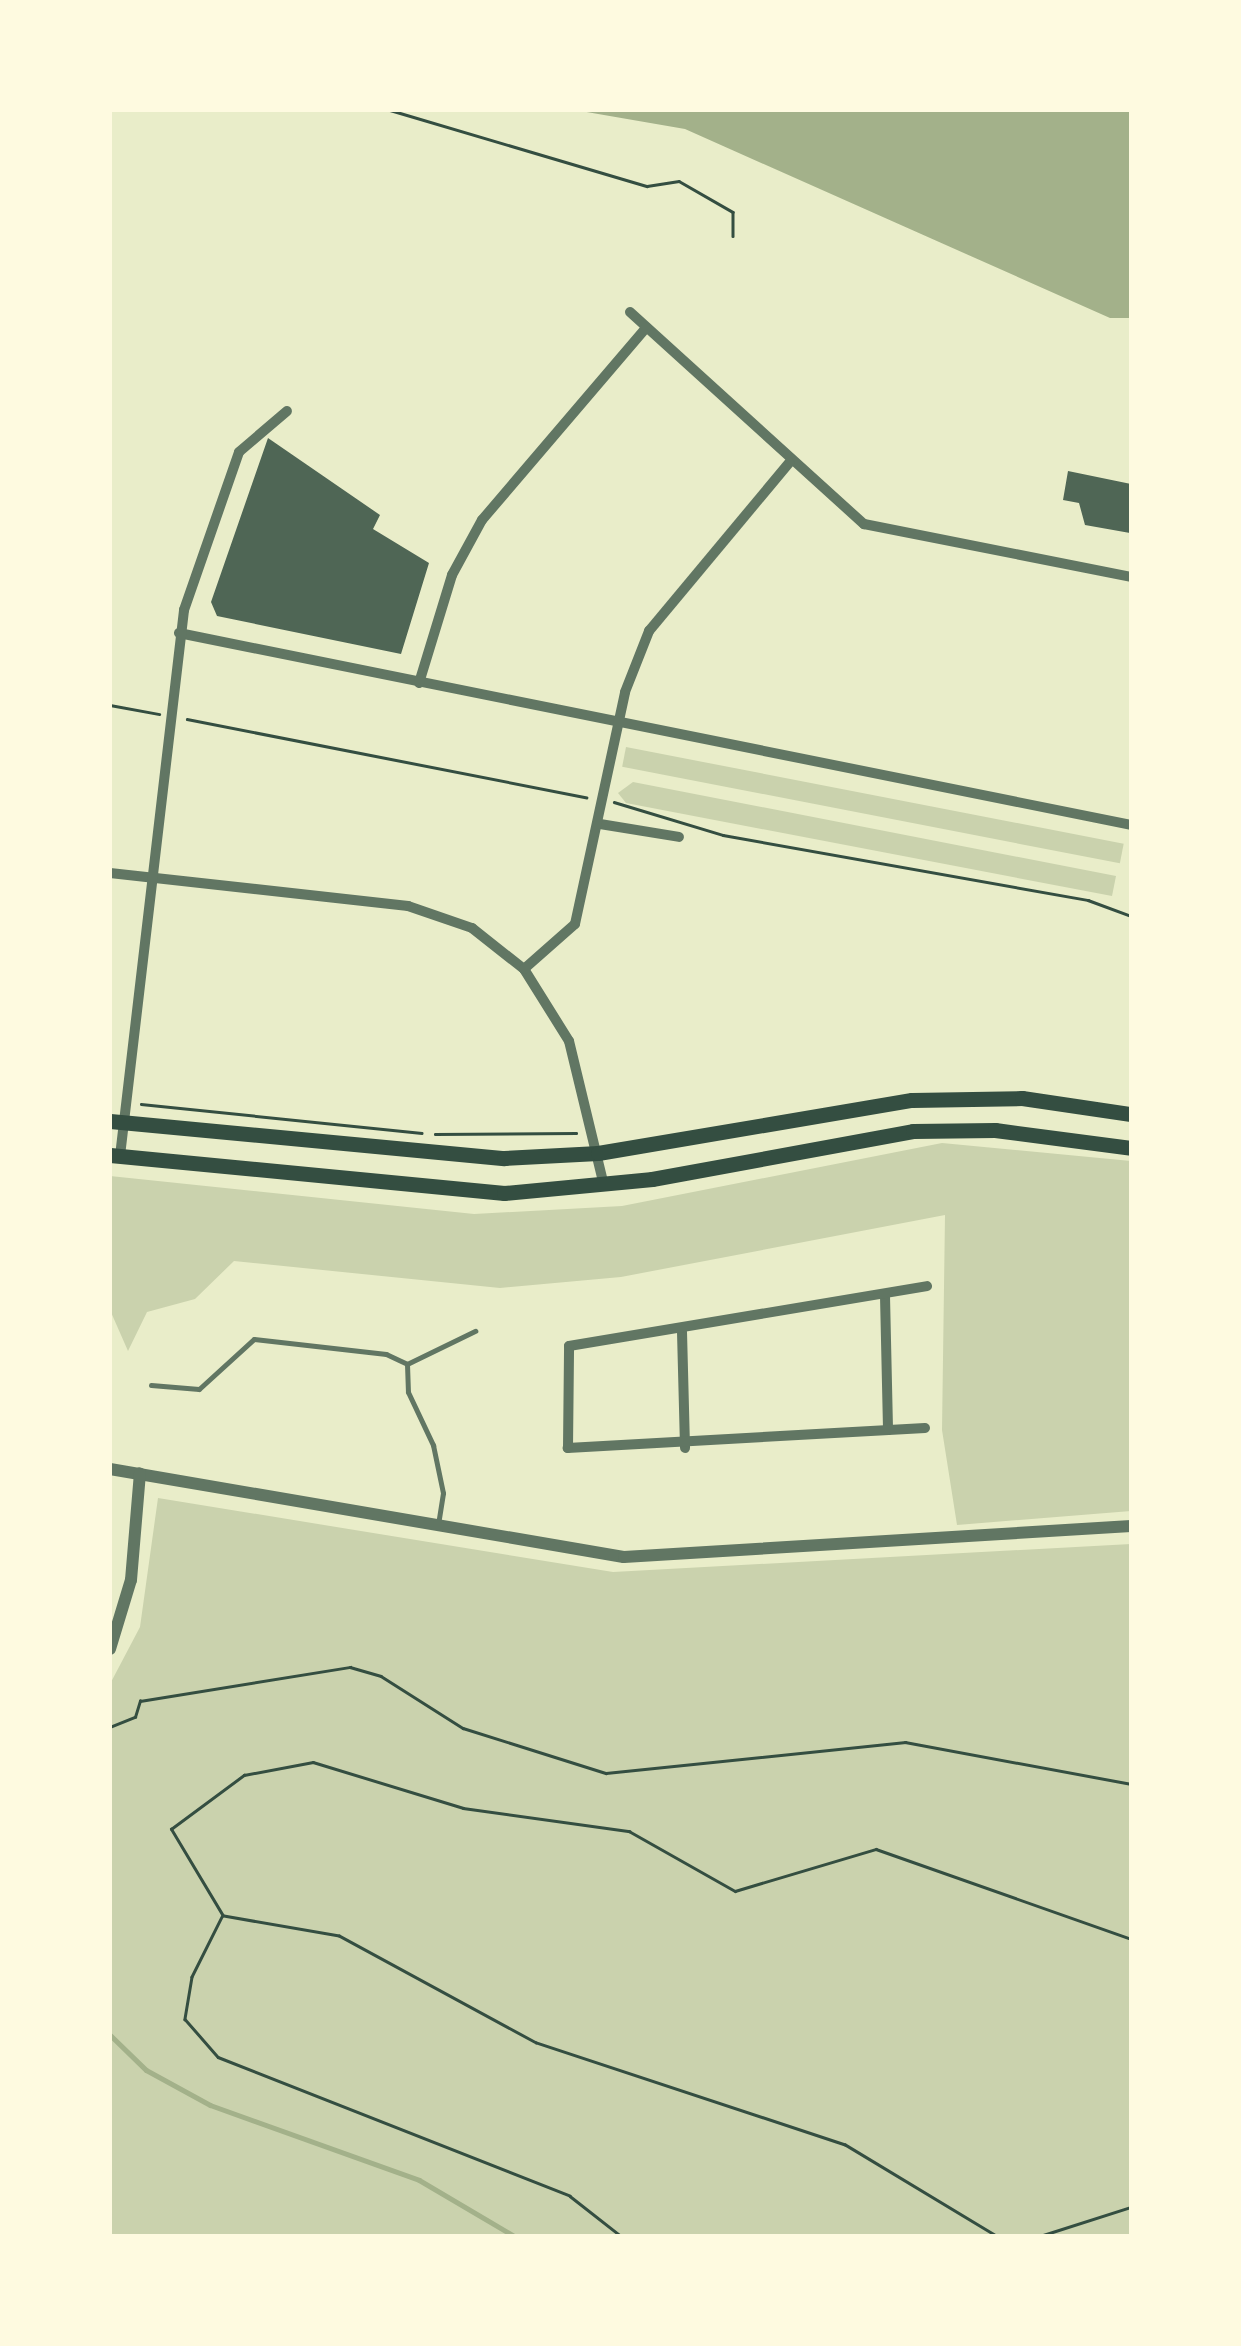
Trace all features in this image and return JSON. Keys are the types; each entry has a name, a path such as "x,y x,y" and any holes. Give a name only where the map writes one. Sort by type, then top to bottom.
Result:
{"main road":[{"path":"117,1121 449,1156 598,1153 912,1100 1022,1098 1131,1114"},
{"path":"115,1156 432,1190 604,1186 914,1132 1014,1131 1131,1148"}],"street":[{"path":"630,312 849,516 880,530 1131,577"},
{"path":"419,683 452,575 482,520 646,328"},
{"path":"115,1156 179,633 239,452 287,411"},
{"path":"524,968 575,924 620,723 650,631 789,463"},
{"path":"179,633 1131,825"},
{"path":"600,824 679,837"},
{"path":"110,872 408,906 472,928 524,968 569,1040 604,1186"},
{"path":"926,1428 685,1448 568,1448 569,1346 682,1332 927,1286"},
{"path":"885,1296 888,1430"},
{"path":"682,1332 685,1448"},
{"path":"110,1469 437,1527 662,1558 1131,1526"},
{"path":"110,1649 131,1580 140,1473"}],"lane":[{"path":"407,1364 476,1331"},
{"path":"151,1385 199,1389 254,1339 386,1354 407,1364 443,1492 437,1527"}],"path":[{"path":"390,110 647,186 679,181 733,212 733,236"},
{"path":"110,704 158,714"},
{"path":"189,719 593,798"},
{"path":"616,803 722,835 1088,900 1131,916"},
{"path":"140,1104 436,1134 579,1132"},
{"path":"110,1727 154,1698 350,1668 464,1728 606,1774 904,1742 1131,1784"},
{"path":"996,2236 972,2214 812,2131 567,2056 339,1936 223,1916 171,1829 244,1776 313,1762 464,1808 629,1831 734,1891 876,1849 1131,1939"},
{"path":"223,1916 192,1977 185,2019 218,2057 570,2196 621,2236"},
{"path":"1040,2236 1131,2207"}],"shaded area":[{"path":"575,110 1131,110 1131,318 1110,318 685,129"},
{"path":"626,747 1124,844 1120,863 622,767"},
{"path":"633,782 1116,876 1112,896 626,803 618,793"},
{"path":"942,1143 1131,1161 1131,1511 957,1525 942,1430 945,1215 621,1277 500,1288 234,1261 195,1299 147,1312 128,1351 110,1310 110,1176 474,1214 622,1206"},
{"path":"158,1498 613,1572 1131,1544 1131,2236 110,2236 110,1684 140,1627"}],"building":[{"path":"268,438 380,515 373,529 429,563 401,654 217,616 211,602"},
{"path":"1068,471 1131,484 1130,533 1085,525 1079,503 1063,500"}],"waterway":[{"path":"110,2035 146,2070 210,2105 419,2180 514,2236"}]}
